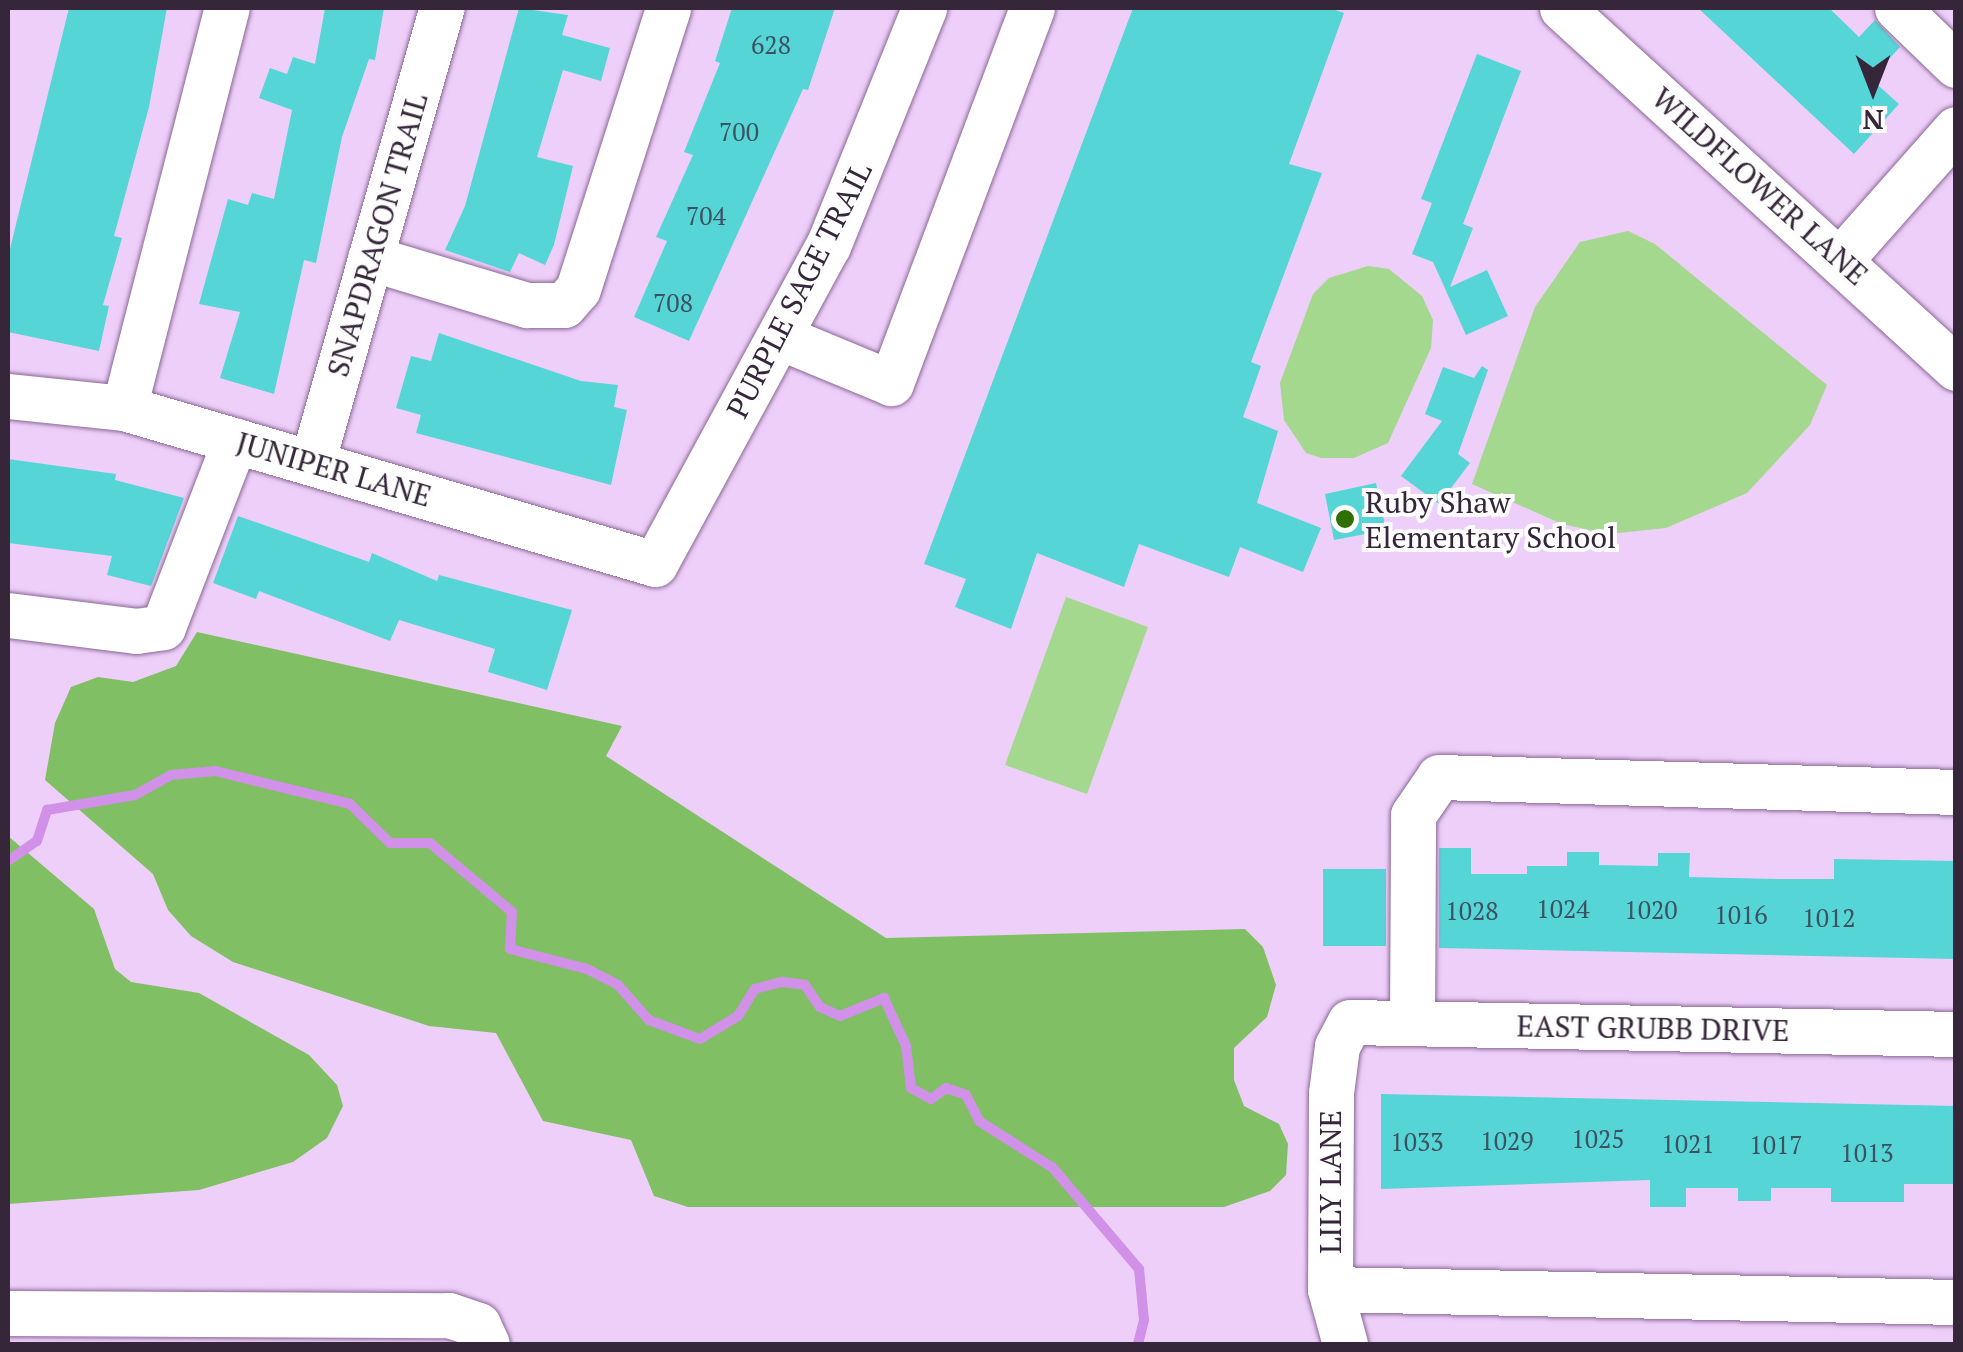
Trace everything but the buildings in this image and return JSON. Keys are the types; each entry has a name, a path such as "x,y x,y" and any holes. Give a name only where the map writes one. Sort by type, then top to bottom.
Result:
{"street":[{"path":"124,408 227,8"},
{"name":"SNAPDRAGON TRAIL","path":"312,463 442,8"},
{"path":"370,258 527,305 564,305 578,290 668,8"},
{"name":"PURPLE SAGE TRAIL","path":"656,564 780,337 851,196 924,8"},
{"path":"780,337 891,383 1032,8"},
{"path":"1897,8 1956,65"},
{"name":"WILDFLOWER LANE","path":"1582,13 1956,368"},
{"path":"1840,260 1956,129"},
{"name":"JUNIPER LANE","path":"8,396 124,408 656,564"},
{"path":"8,615 136,630 163,627 235,440"},
{"path":"1412,1023 1413,814 1440,776 1956,792"},
{"name":"EAST GRUBB DRIVE","path":"1350,1022 1956,1034"},
{"name":"LILY LANE","path":"1345,1344 1330,1289 1331,1093 1337,1046 1350,1022"},
{"path":"1330,1289 1956,1302"},
{"path":"8,1313 450,1315 478,1325 487,1344"}],"green space":[{"path":"1628,231 1655,244 1827,385 1810,425 1747,493 1666,528 1608,534 1562,524 1472,484 1535,307 1580,242"},
{"path":"1368,266 1389,269 1422,296 1433,320 1431,348 1388,443 1354,458 1321,458 1306,453 1284,420 1280,383 1313,294 1329,278"},
{"path":"1066,597 1148,627 1087,794 1005,765"},
{"path":"197,632 622,726 606,756 886,938 1245,929 1263,947 1276,985 1267,1017 1234,1048 1234,1080 1244,1106 1279,1124 1288,1144 1286,1175 1270,1191 1224,1207 688,1207 654,1196 631,1140 543,1121 496,1033 429,1026 233,962 191,936 168,910 153,874 45,780 55,723 71,687 98,677 133,682 176,666"},
{"path":"8,836 94,909 115,969 131,982 199,993 309,1055 337,1085 343,1106 327,1138 293,1162 199,1190 8,1204"}],"waterway":[{"path":"8,861 37,841 47,810 135,795 171,775 215,771 350,804 390,843 430,843 512,912 510,949 587,969 618,985 649,1020 700,1039 738,1016 755,989 782,982 805,985 820,1007 840,1016 884,998 906,1046 911,1088 931,1099 946,1088 966,1095 979,1121 1053,1168 1139,1269 1144,1320 1138,1344"}],"place":[{"name":"Ruby Shaw Elementary School","path":"1345,519"}]}
